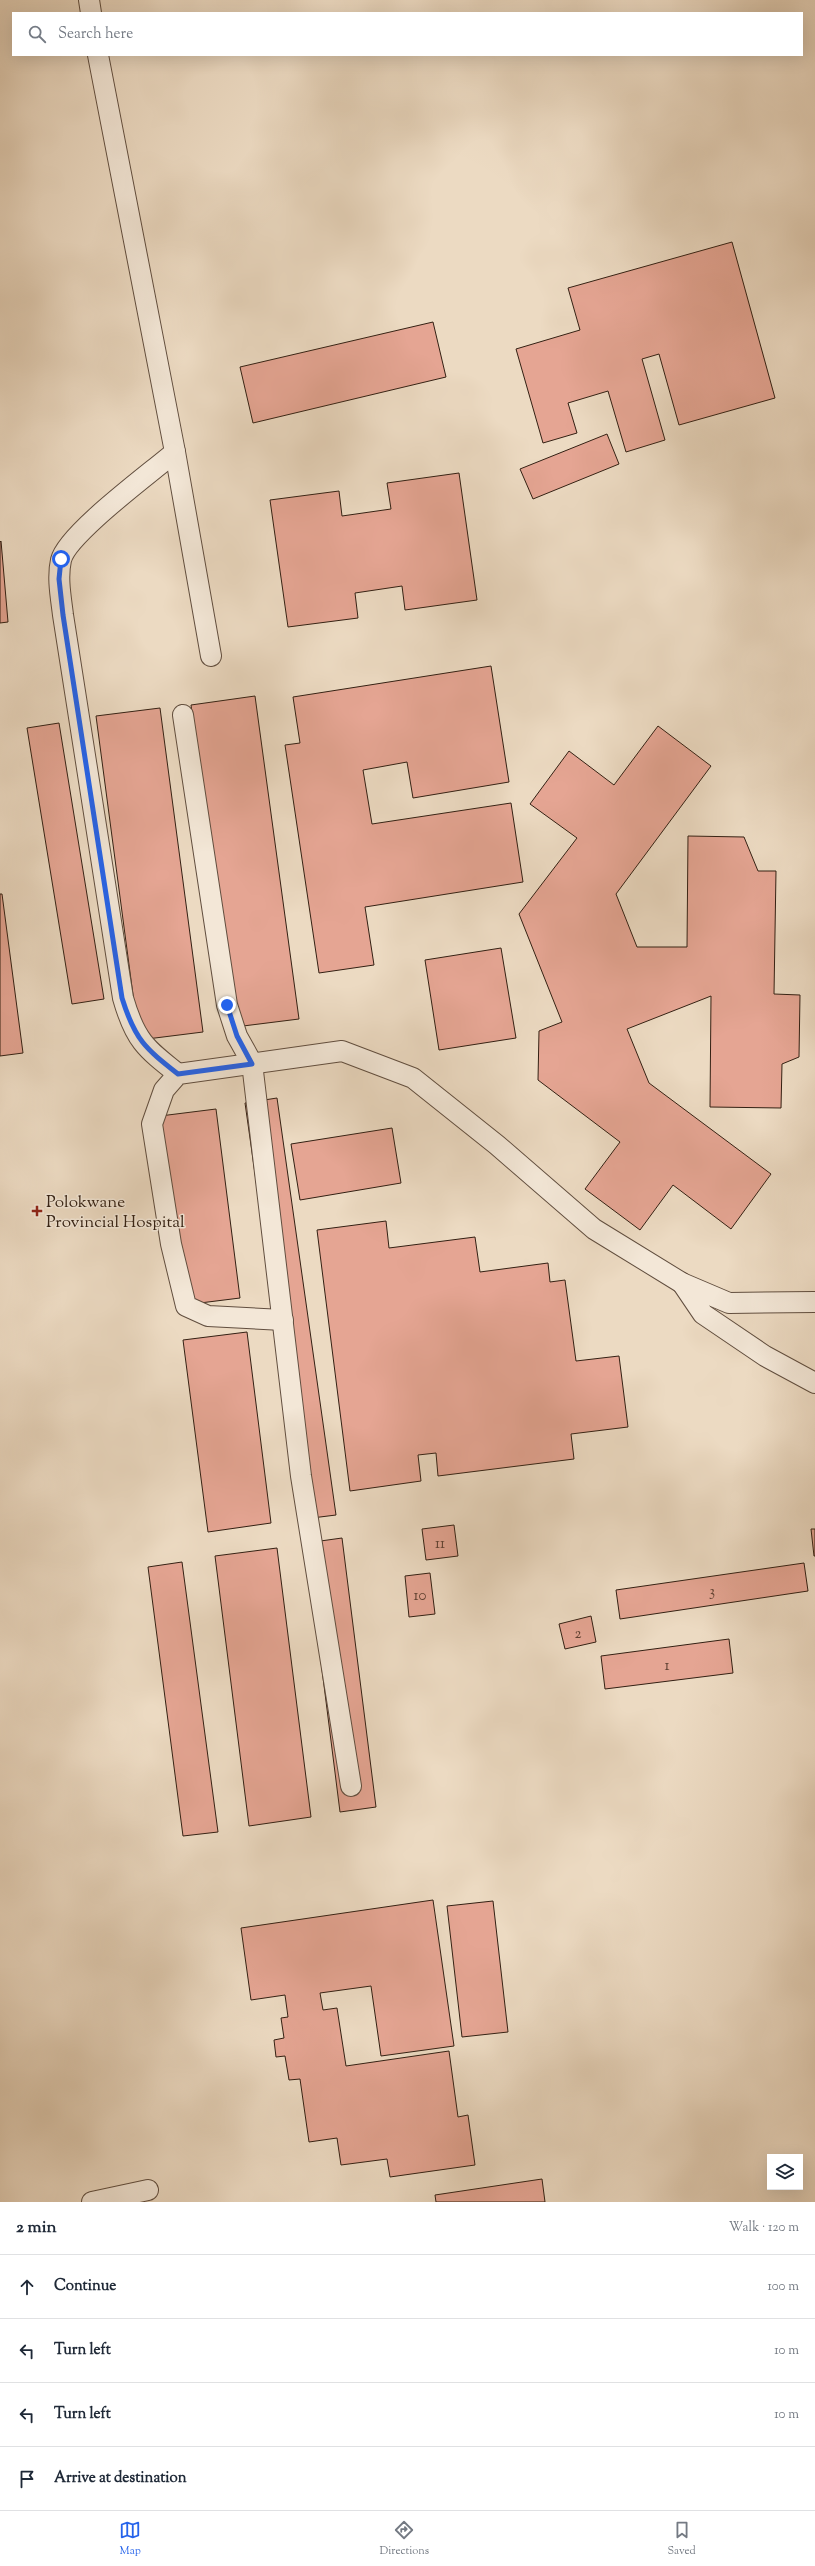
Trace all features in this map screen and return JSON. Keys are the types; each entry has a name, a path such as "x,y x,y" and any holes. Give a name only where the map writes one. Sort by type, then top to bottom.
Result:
{"lane":[{"path":"89,0 91,12"},
{"path":"98,56 175,452 211,656"},
{"path":"175,452 77,536 61,559 59,579 63,615 122,998 131,1027 149,1051 178,1074"},
{"path":"183,715 227,1005 237,1036 252,1064 301,1476 351,1786"},
{"path":"283,1320 208,1316 186,1306 171,1244 152,1124 164,1090 178,1074 342,1051 414,1078 497,1145 594,1229 682,1283 729,1303 815,1302"},
{"path":"682,1283 703,1314 765,1356 815,1383"},
{"path":"92,2202 148,2190"}],"building":[{"path":"732,242 775,398 679,425 659,354 642,359 665,440 626,452 608,391 568,403 577,433 543,443 516,349 580,330 568,288"},
{"path":"433,322 446,377 253,423 240,367"},
{"path":"607,434 619,464 533,499 520,469"},
{"path":"459,473 477,600 405,610 402,586 355,593 358,618 288,627 270,500 339,491 342,516 391,509 387,483"},
{"path":"1,541 8,622 0,623 0,542"},
{"path":"491,666 509,782 413,798 407,762 363,770 372,824 511,803 523,882 365,907 374,965 319,973 285,745 300,743 293,697"},
{"path":"255,696 299,1019 235,1027 191,705"},
{"path":"160,708 203,1032 139,1040 96,716"},
{"path":"59,723 104,999 72,1004 27,728"},
{"path":"658,726 711,766 616,894 637,947 687,947 688,836 744,837 758,871 776,871 774,994 800,995 799,1057 782,1064 781,1108 710,1107 711,996 627,1029 649,1083 771,1174 731,1229 673,1185 640,1230 585,1189 620,1142 538,1080 539,1031 562,1022 519,914 577,838 530,804 569,751 614,785"},
{"path":"0,894 2,894 23,1053 0,1056"},
{"path":"501,948 516,1038 439,1050 425,960"},
{"path":"277,1098 336,1515 304,1519 245,1103"},
{"path":"216,1109 240,1298 176,1306 152,1117"},
{"path":"392,1128 401,1183 300,1200 291,1144"},
{"path":"386,1221 389,1248 475,1237 480,1272 548,1263 550,1282 565,1280 576,1361 619,1356 628,1427 571,1434 574,1459 438,1476 436,1453 418,1455 421,1481 350,1491 317,1230"},
{"path":"247,1332 271,1523 208,1532 183,1340"},
{"path":"454,1525 458,1556 426,1560 422,1529"},
{"path":"811,1529 815,1529 815,1556 814,1556"},
{"path":"342,1538 376,1807 340,1812 306,1543"},
{"path":"277,1548 311,1817 249,1826 215,1556"},
{"path":"182,1562 218,1832 183,1836 148,1567"},
{"path":"804,1563 808,1591 620,1619 616,1590"},
{"path":"430,1573 435,1614 409,1617 405,1576"},
{"path":"591,1616 596,1642 565,1649 559,1624"},
{"path":"729,1639 733,1673 605,1689 601,1656"},
{"path":"433,1900 454,2046 381,2056 371,1986 320,1993 323,2010 337,2008 346,2066 449,2051 458,2117 468,2115 475,2165 390,2177 387,2159 341,2165 337,2138 309,2142 300,2079 289,2080 285,2056 276,2057 274,2040 284,2038 281,2018 288,2017 285,1995 251,2000 241,1928"},
{"path":"493,1901 508,2032 462,2037 447,1906"},
{"path":"542,2179 545,2202 436,2202 435,2195"}],"place":[{"name":"Polokwane Provincial Hospital","path":"37,1211"}],"route":[{"path":"61,559 59,579 63,615 122,998 131,1027 149,1051 178,1074 252,1064 237,1036 227,1005"}]}
